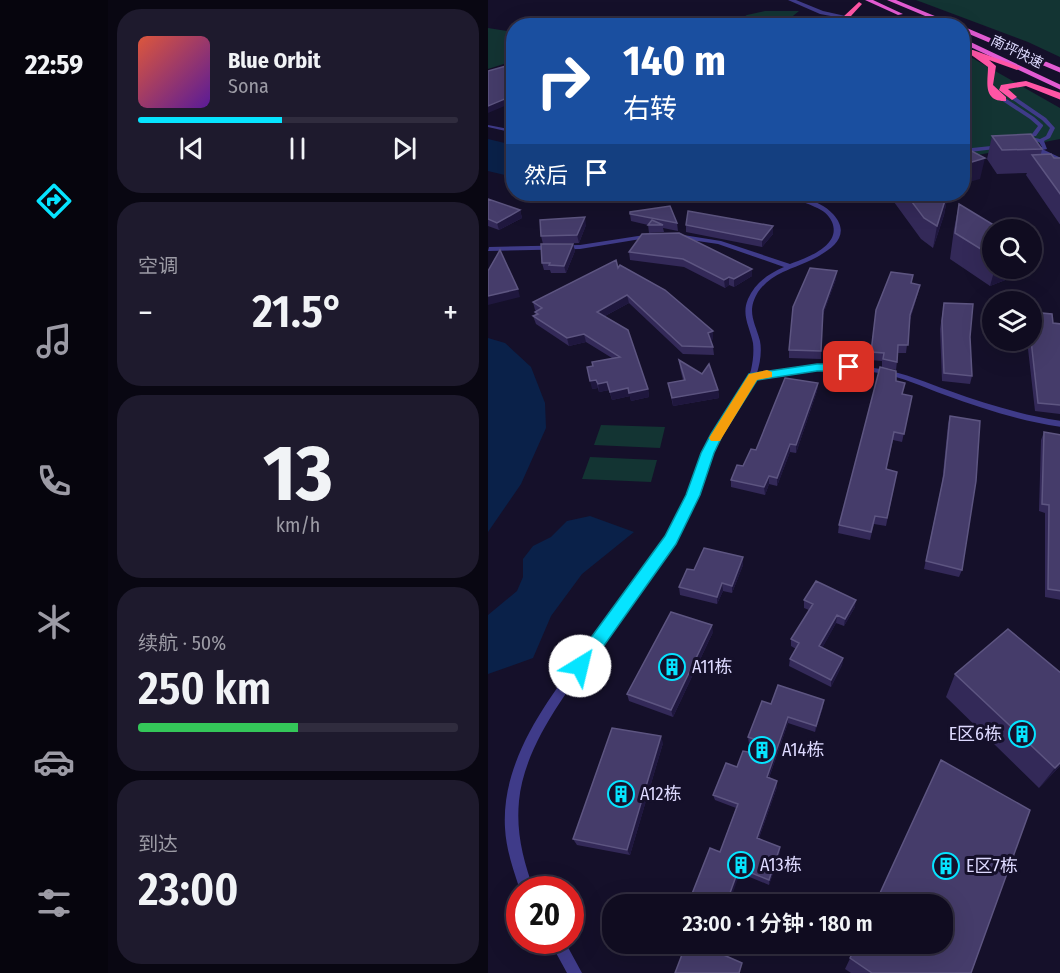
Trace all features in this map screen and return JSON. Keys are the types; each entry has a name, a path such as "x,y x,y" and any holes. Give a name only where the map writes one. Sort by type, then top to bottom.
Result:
{"highway":[{"path":"851,0 897,18"},
{"path":"868,0 901,18"},
{"path":"890,0 936,18"},
{"path":"847,17 859,4"},
{"name":"南坪快速","path":"970,32 1061,72"},
{"name":"南坪快速","path":"970,44 1061,88"},
{"path":"970,51 1018,67"},
{"path":"973,52 992,66 989,85 993,92 1007,98"},
{"path":"1007,98 1004,87 1015,83 1032,85 1061,97"}],"street":[{"path":"791,0 822,13 847,17"},
{"path":"1040,146 1061,162"}],"lane":[{"path":"1007,98 1041,126 1034,135 1013,140 1012,145"},
{"path":"970,150 1012,145 1024,150 1040,146 1048,137 1053,128 1044,118 1007,98"},
{"path":"488,126 506,130"},
{"path":"1026,138 1040,146"},
{"path":"521,876 510,851 506,828 511,781 518,759 541,720 670,540 693,495 717,434 753,376 757,356 756,338 750,326 748,314 750,302 764,281 788,266 822,252 833,243 838,232 835,221 826,211 808,201"},
{"path":"488,248 580,247 659,236"},
{"path":"671,236 719,242 788,266"},
{"path":"753,376 817,368 849,367 881,371 912,379 1004,411 1061,424"},
{"path":"564,954 575,973"}],"green space":[{"path":"916,0 1060,0 1060,57 970,20 970,18 964,18"},
{"path":"765,11 799,11 790,18 741,18"},
{"path":"488,28 506,31 506,63 488,69"},
{"path":"970,57 1060,108 1060,139 970,156"},
{"path":"601,425 665,427 660,448 594,445"},
{"path":"590,457 657,460 651,482 582,479"}],"water":[{"path":"488,139 506,143 506,175 488,171"},
{"path":"488,338 505,343 531,367 545,403 546,428 521,484 488,532"},
{"path":"590,516 634,532 582,574 551,616 533,658 488,674 488,615 517,591 523,577 523,559 533,546 551,537 567,521"}],"building":[{"path":"506,66 506,98 488,106 488,71"},
{"path":"1031,134 1042,149 1002,150 992,136"},
{"path":"970,150 985,158 970,163"},
{"path":"1051,154 1054,158 1061,158 1061,195 1032,155"},
{"path":"488,199 520,210 497,223 488,219"},
{"path":"911,201 945,201 937,226 924,218"},
{"path":"959,204 984,219 982,219 982,250 955,233"},
{"path":"670,206 677,223 630,214 630,212"},
{"path":"688,211 773,226 762,240 686,225"},
{"path":"585,217 577,235 541,236 540,220"},
{"path":"652,220 663,225 648,225"},
{"path":"679,233 752,269 734,279 729,277 724,280 683,259 629,252 642,234"},
{"path":"541,244 573,244 564,266 542,263"},
{"path":"500,250 518,289 488,296 488,271"},
{"path":"616,260 618,268 620,265 665,290 713,331 708,333 713,347 682,346 627,295 597,312 628,330 648,389 629,393 628,388 610,392 607,382 598,384 596,380 590,381 587,367 593,366 592,362 620,357 584,334 567,338 533,316 538,314 535,312 542,308 533,302"},
{"path":"810,268 837,271 823,310 821,351 789,350 793,307"},
{"path":"891,272 913,275 911,283 920,285 910,315 908,345 898,345 897,362 883,359 884,353 871,352 876,310"},
{"path":"944,303 973,304 970,337 972,376 944,373 942,321"},
{"path":"1042,313 1052,314 1053,323 1061,324 1061,405 1038,403 1032,351 1042,351"},
{"path":"679,360 702,374 709,364 718,390 672,398 668,383 685,380"},
{"path":"880,367 896,371 896,381 905,383 902,394 912,396 904,434 894,432 886,469 897,472 887,518 875,516 871,532 839,525"},
{"path":"785,378 818,383 796,445 790,444 777,478 769,476 764,487 731,480 737,465 743,466 751,449 756,450"},
{"path":"950,416 980,421 976,481 962,570 926,561 944,475"},
{"path":"1044,432 1061,435 1061,591 1048,589 1049,505 1042,504"},
{"path":"704,548 743,557 732,586 722,583 717,597 679,587 687,569 694,570"},
{"path":"816,581 856,600 845,619 837,615 819,646 843,658 831,680 790,659 799,643 791,639 813,604 804,600"},
{"name":"A11栋","path":"671,612 712,625 671,710 627,694"},
{"name":"E区6栋","path":"1008,629 1061,673 1061,762 1055,768 955,674"},
{"path":"778,685 824,700 816,726 788,717 767,777 777,781 757,838 780,847 769,880 739,868 730,894 692,894 710,848 720,852 738,804 713,795 726,763 737,767 743,751 759,754 762,742 748,737 762,701 771,704"},
{"name":"A12栋","path":"612,728 661,736 627,850 573,839"},
{"name":"E区7栋","path":"941,760 1030,810 971,973 872,973 850,958 852,954 953,954 953,894 880,894"},
{"path":"682,954 721,954 742,963 739,973 675,973"}],"slow traffic":[{"path":"715,438 753,376 767,374"}],"place":[{"name":"A11栋","path":"672,667"},
{"name":"E区6栋","path":"1022,734"},
{"name":"A14栋","path":"762,750"},
{"name":"A12栋","path":"621,794"},
{"name":"A13栋","path":"741,865"},
{"name":"E区7栋","path":"946,866"}],"route":[{"path":"580,666 670,540 693,495 717,434 753,376 817,368 849,367"}]}
